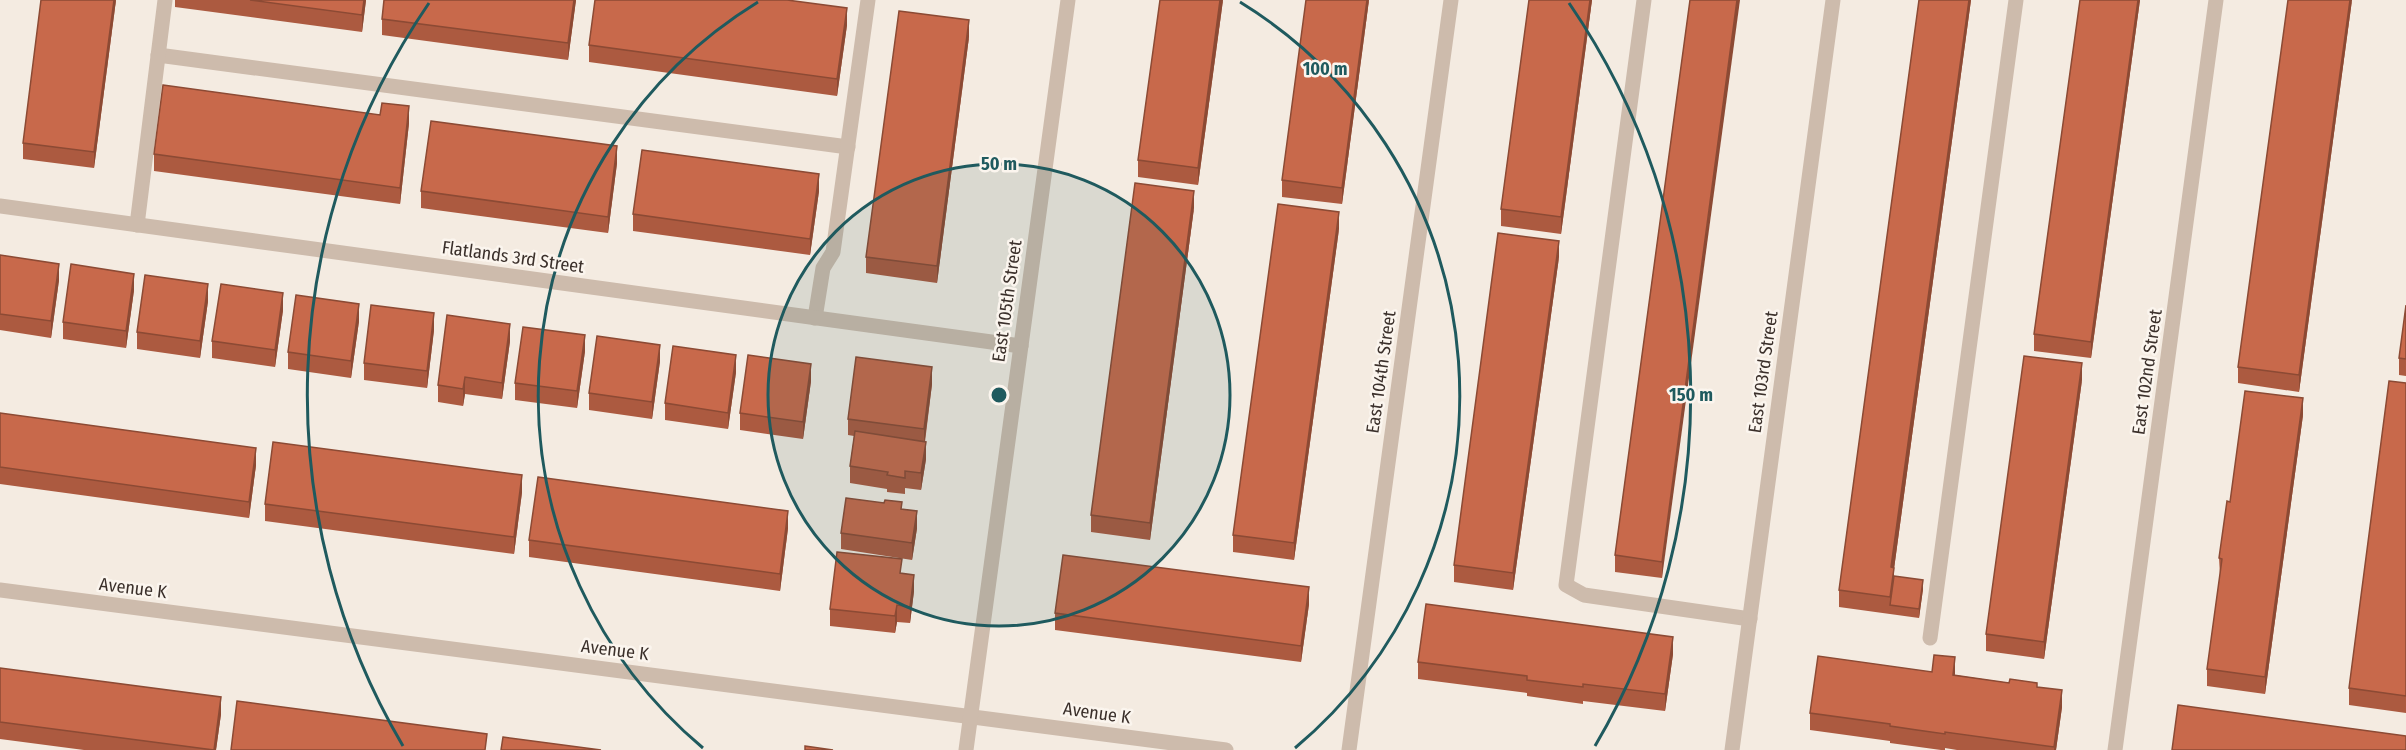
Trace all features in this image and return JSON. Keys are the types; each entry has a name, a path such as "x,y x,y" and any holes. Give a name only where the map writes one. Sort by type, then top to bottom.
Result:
{"street":[{"path":"137,225 165,0"},
{"path":"815,318 823,268 833,252 868,0"},
{"name":"East 105th Street","path":"966,750 1068,0"},
{"name":"East 104th Street","path":"1349,750 1451,0"},
{"path":"1644,0 1566,585 1584,595 1750,619"},
{"name":"East 103rd Street","path":"1732,750 1833,0"},
{"path":"1930,638 2016,0"},
{"name":"East 102nd Street","path":"2115,750 2216,0"},
{"path":"158,55 848,147"},
{"name":"Flatlands 3rd Street","path":"0,206 1021,346"},
{"name":"Avenue K","path":"0,590 1226,750"}],"building":[{"path":"41,0 114,0 94,152 23,143"},
{"path":"250,0 364,0 362,15"},
{"path":"384,0 574,0 568,43 382,19"},
{"path":"595,0 787,0 847,8 837,79 589,45"},
{"path":"1160,0 1220,0 1198,168 1138,160"},
{"path":"1306,0 1367,0 1342,188 1282,180"},
{"path":"1529,0 1590,0 1561,217 1501,209"},
{"path":"1690,0 1737,0 1662,562 1615,555"},
{"path":"1919,0 1969,0 1891,567 1894,568 1890,597 1839,590"},
{"path":"2080,0 2138,0 2091,342 2034,334"},
{"path":"2288,0 2350,0 2299,375 2238,367"},
{"path":"899,11 969,20 937,266 866,257"},
{"path":"163,85 380,115 382,103 409,106 400,188 154,154"},
{"path":"431,121 617,146 608,217 421,191"},
{"path":"642,150 819,174 810,239 633,214"},
{"path":"1135,183 1194,191 1150,523 1091,515"},
{"path":"1278,204 1339,212 1294,543 1233,535"},
{"path":"1498,233 1559,241 1513,573 1454,565"},
{"path":"0,255 59,264 51,321 0,314"},
{"path":"71,264 134,274 126,331 63,322"},
{"path":"145,275 208,284 200,341 137,332"},
{"path":"221,284 283,293 275,350 212,341"},
{"path":"296,295 359,304 351,361 288,352"},
{"path":"371,305 434,313 427,371 364,363"},
{"path":"2406,305 2406,359 2399,358"},
{"path":"447,315 510,324 502,383 465,377 463,389 438,385"},
{"path":"523,327 585,335 577,391 515,383"},
{"path":"597,336 660,345 652,402 589,393"},
{"path":"673,346 736,355 728,413 665,403"},
{"path":"748,355 811,364 803,422 740,413"},
{"path":"2024,356 2082,363 2044,642 1986,634"},
{"path":"856,357 932,367 924,429 848,419"},
{"path":"2389,381 2406,383 2406,696 2349,688"},
{"path":"2245,391 2303,398 2265,677 2207,669 2222,559 2219,558 2227,501 2230,502"},
{"path":"0,413 256,448 249,502 0,467"},
{"path":"855,431 926,442 921,473 905,471 905,478 887,475 888,472 850,466"},
{"path":"273,442 522,475 514,537 265,504"},
{"path":"538,477 788,511 780,574 529,540"},
{"path":"846,498 884,503 885,500 902,502 901,509 917,511 912,543 841,533"},
{"path":"837,552 902,559 900,573 914,575 910,607 897,605 895,616 830,609"},
{"path":"1063,555 1309,587 1301,646 1055,613"},
{"path":"1894,576 1923,580 1919,609 1890,605"},
{"path":"1426,604 1673,637 1665,694 1527,680 1527,676 1418,662"},
{"path":"1934,655 1955,657 1953,675 2009,683 2010,679 2037,683 2037,687 2062,690 2054,747 1945,732 1945,734 1810,713 1818,656 1932,672"},
{"path":"0,668 221,697 214,750 0,722"},
{"path":"237,701 487,734 485,750 231,750"},
{"path":"2178,705 2406,736 2406,750 2172,750"},
{"path":"503,737 601,750 501,750"},
{"path":"805,746 833,750 805,750"}]}
